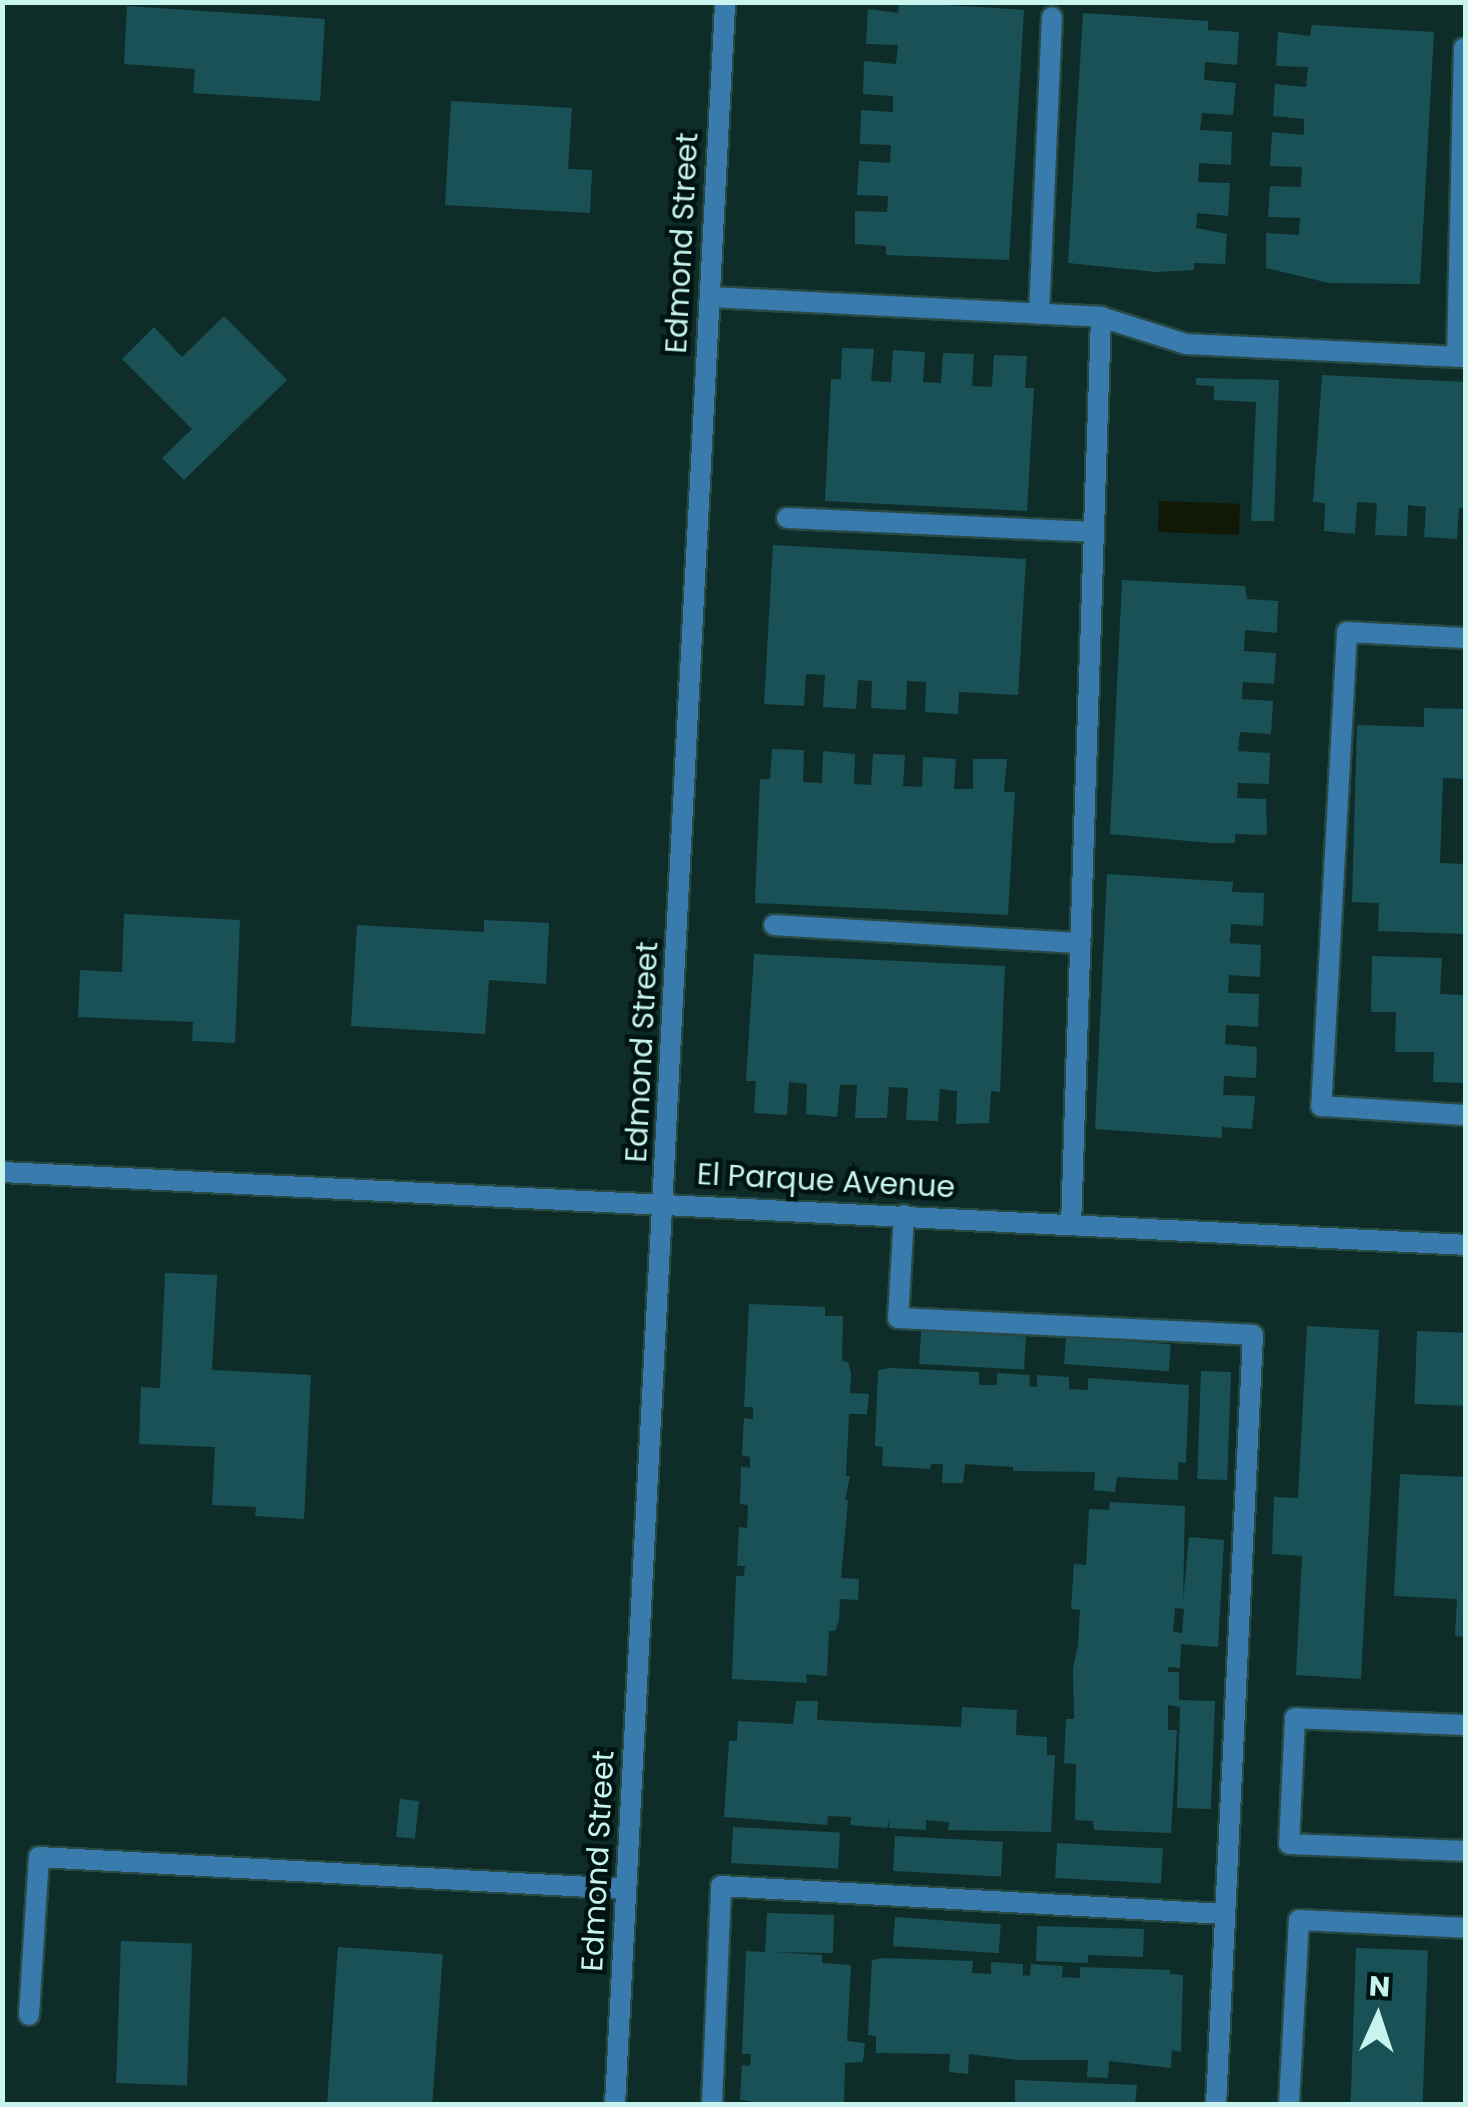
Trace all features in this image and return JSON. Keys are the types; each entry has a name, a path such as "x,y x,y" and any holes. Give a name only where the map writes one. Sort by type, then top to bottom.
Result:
{"street":[{"name":"Edmond Street","path":"614,2104 725,2"},
{"path":"1039,314 1052,17"},
{"path":"710,296 1101,317 1186,344 1461,357 1464,48"},
{"path":"1071,1224 1101,317"},
{"path":"787,518 1094,532"},
{"path":"1466,638 1347,632 1321,1106 1466,1115"},
{"path":"774,925 1080,943"},
{"name":"El Parque Avenue","path":"2,1172 1466,1245"},
{"path":"904,1216 898,1318 1253,1334 1216,2104"},
{"path":"1466,1724 1295,1718 1288,1844 1466,1851"},
{"path":"28,2014 39,1856 626,1889"},
{"path":"712,2104 721,1886 1225,1914"},
{"path":"1289,2104 1299,1920 1466,1928"}],"shaded area":[{"path":"1159,501 1240,504 1239,535 1158,532"}],"building":[{"path":"899,2 1024,10 1009,260 886,255 886,246 855,244 855,211 887,212 888,196 857,195 859,161 890,163 891,145 860,144 861,110 893,112 893,96 863,94 864,61 896,64 898,45 866,44 868,9 898,13"},
{"path":"127,6 325,19 320,101 193,93 195,69 124,64"},
{"path":"1083,13 1208,21 1208,30 1239,32 1237,65 1205,62 1204,80 1236,83 1233,115 1202,113 1200,130 1232,132 1231,165 1199,163 1198,182 1230,183 1228,216 1197,213 1196,228 1227,234 1225,264 1194,263 1194,270 1156,272 1068,263"},
{"path":"1312,25 1434,32 1420,284 1329,283 1266,268 1266,233 1299,235 1300,218 1268,217 1270,186 1301,187 1302,167 1270,166 1272,132 1304,135 1304,119 1273,116 1275,84 1306,87 1308,67 1276,66 1278,32 1310,36"},
{"path":"451,101 572,108 568,169 592,170 590,213 445,205"},
{"path":"224,316 287,380 184,480 162,458 192,429 122,359 154,327 182,357"},
{"path":"842,348 874,349 871,381 891,382 893,350 925,352 923,382 941,383 943,353 974,354 972,386 992,387 994,355 1027,356 1025,388 1034,388 1027,511 825,501 831,379 841,379"},
{"path":"1322,375 1466,382 1466,508 1459,508 1457,539 1424,537 1426,507 1408,505 1407,536 1375,535 1377,503 1357,502 1355,534 1324,531 1325,503 1313,502"},
{"path":"1196,378 1279,380 1274,521 1251,521 1256,402 1214,400 1214,386 1196,385"},
{"path":"773,545 1026,559 1018,695 959,692 958,714 925,712 926,682 907,681 906,710 871,708 872,681 858,680 856,709 823,707 825,675 806,674 804,706 764,704"},
{"path":"1122,580 1245,586 1247,599 1278,601 1277,633 1245,630 1244,651 1276,653 1274,684 1243,682 1242,699 1273,701 1271,734 1240,732 1238,751 1270,753 1269,784 1238,783 1237,798 1266,799 1267,835 1235,834 1235,843 1211,843 1110,834"},
{"path":"1424,708 1466,709 1466,779 1443,778 1440,863 1466,864 1466,934 1378,931 1379,903 1352,902 1357,725 1424,727"},
{"path":"772,749 804,750 803,782 822,783 823,751 855,754 854,784 871,785 873,754 905,755 903,786 922,787 923,757 956,759 954,789 973,789 973,759 1007,759 1004,792 1015,792 1008,915 755,903 760,779 770,779"},
{"path":"1107,874 1233,882 1232,892 1264,893 1263,926 1231,924 1230,943 1261,945 1260,977 1229,975 1228,993 1259,994 1258,1027 1226,1025 1225,1044 1257,1047 1256,1078 1224,1076 1223,1095 1255,1096 1252,1129 1222,1127 1222,1138 1095,1129"},
{"path":"124,914 240,920 235,1043 192,1041 193,1022 78,1017 80,970 122,972"},
{"path":"484,920 549,923 546,984 489,980 485,1034 351,1026 357,925 484,932"},
{"path":"754,954 1005,966 1000,1092 991,1091 989,1123 956,1124 957,1091 940,1089 938,1121 906,1120 908,1088 889,1087 887,1118 855,1118 857,1085 840,1085 837,1117 806,1114 807,1084 789,1082 787,1115 754,1113 756,1081 746,1081"},
{"path":"1372,956 1442,958 1440,994 1466,995 1466,1083 1433,1082 1434,1052 1395,1052 1396,1012 1371,1012"},
{"path":"165,1273 217,1275 212,1370 311,1375 304,1519 255,1516 256,1507 212,1505 215,1447 139,1444 141,1387 160,1388"},
{"path":"749,1304 825,1307 825,1316 843,1316 842,1361 848,1362 851,1373 850,1393 869,1394 867,1414 849,1414 846,1476 850,1476 841,1578 859,1579 858,1600 840,1599 839,1620 835,1631 829,1631 827,1676 806,1674 807,1683 732,1679 736,1576 744,1576 745,1566 737,1566 739,1527 747,1528 748,1505 740,1504 741,1467 750,1468 750,1457 742,1455 744,1418 753,1419 753,1407 744,1407"},
{"path":"1307,1326 1379,1330 1361,1679 1296,1675 1302,1556 1272,1554 1274,1497 1298,1498"},
{"path":"921,1331 1026,1336 1024,1369 919,1364"},
{"path":"1417,1331 1466,1333 1463,1406 1414,1404"},
{"path":"1066,1337 1171,1344 1169,1371 1064,1364"},
{"path":"878,1370 979,1372 979,1385 997,1385 997,1373 1030,1375 1029,1386 1037,1387 1037,1375 1069,1377 1069,1389 1088,1390 1088,1378 1189,1385 1186,1463 1178,1462 1178,1480 1117,1477 1115,1492 1094,1490 1095,1472 1013,1471 1013,1467 965,1464 963,1483 942,1483 943,1464 931,1464 930,1469 882,1466 883,1447 875,1446"},
{"path":"1201,1371 1231,1372 1227,1480 1197,1479"},
{"path":"1400,1474 1466,1477 1466,1637 1455,1636 1457,1599 1394,1596"},
{"path":"1110,1502 1185,1506 1183,1600 1189,1537 1224,1540 1218,1647 1181,1644 1180,1668 1168,1667 1168,1672 1179,1672 1179,1700 1215,1701 1211,1809 1177,1808 1180,1707 1168,1705 1168,1730 1177,1730 1171,1833 1094,1830 1093,1821 1075,1820 1076,1764 1064,1763 1066,1719 1074,1719 1073,1668 1080,1610 1071,1609 1074,1564 1086,1565 1089,1509 1109,1510","holes":["1175,1608 1184,1609 1182,1633 1173,1632"]},
{"path":"796,1701 818,1701 817,1720 961,1727 962,1707 1017,1710 1016,1735 1047,1737 1047,1755 1055,1755 1051,1832 948,1830 949,1822 926,1820 926,1830 889,1828 890,1819 887,1828 850,1825 851,1817 828,1816 827,1825 724,1817 729,1741 737,1741 738,1721 793,1724"},
{"path":"400,1799 419,1801 415,1839 396,1837"},
{"path":"733,1827 840,1833 838,1869 731,1863"},
{"path":"895,1836 1003,1842 1001,1877 893,1871"},
{"path":"1057,1843 1163,1849 1161,1883 1055,1878"},
{"path":"767,1913 834,1915 833,1953 774,1952 822,1955 822,1963 851,1965 847,2041 865,2043 863,2062 845,2063 844,2104 751,2104 740,2100 742,2065 750,2066 751,2054 742,2054 746,1951 765,1952"},
{"path":"895,1917 1001,1924 999,1953 893,1946"},
{"path":"1037,1926 1144,1929 1143,1957 1088,1955 1088,1963 1036,1961"},
{"path":"121,1941 192,1943 187,2085 116,2083"},
{"path":"338,1947 443,1954 432,2104 327,2104"},
{"path":"1356,1948 1428,1951 1423,2104 1351,2104"},
{"path":"872,1960 973,1961 972,1973 991,1974 991,1962 1023,1964 1023,1975 1030,1976 1031,1964 1063,1966 1062,1977 1080,1978 1080,1967 1170,1970 1170,1974 1183,1975 1181,2052 1172,2050 1171,2068 1109,2061 1108,2078 1087,2077 1088,2060 1019,2060 969,2054 968,2074 949,2072 950,2054 876,2053 876,2036 868,2035"},
{"path":"1015,2080 1137,2085 1135,2104 1015,2104"}]}
